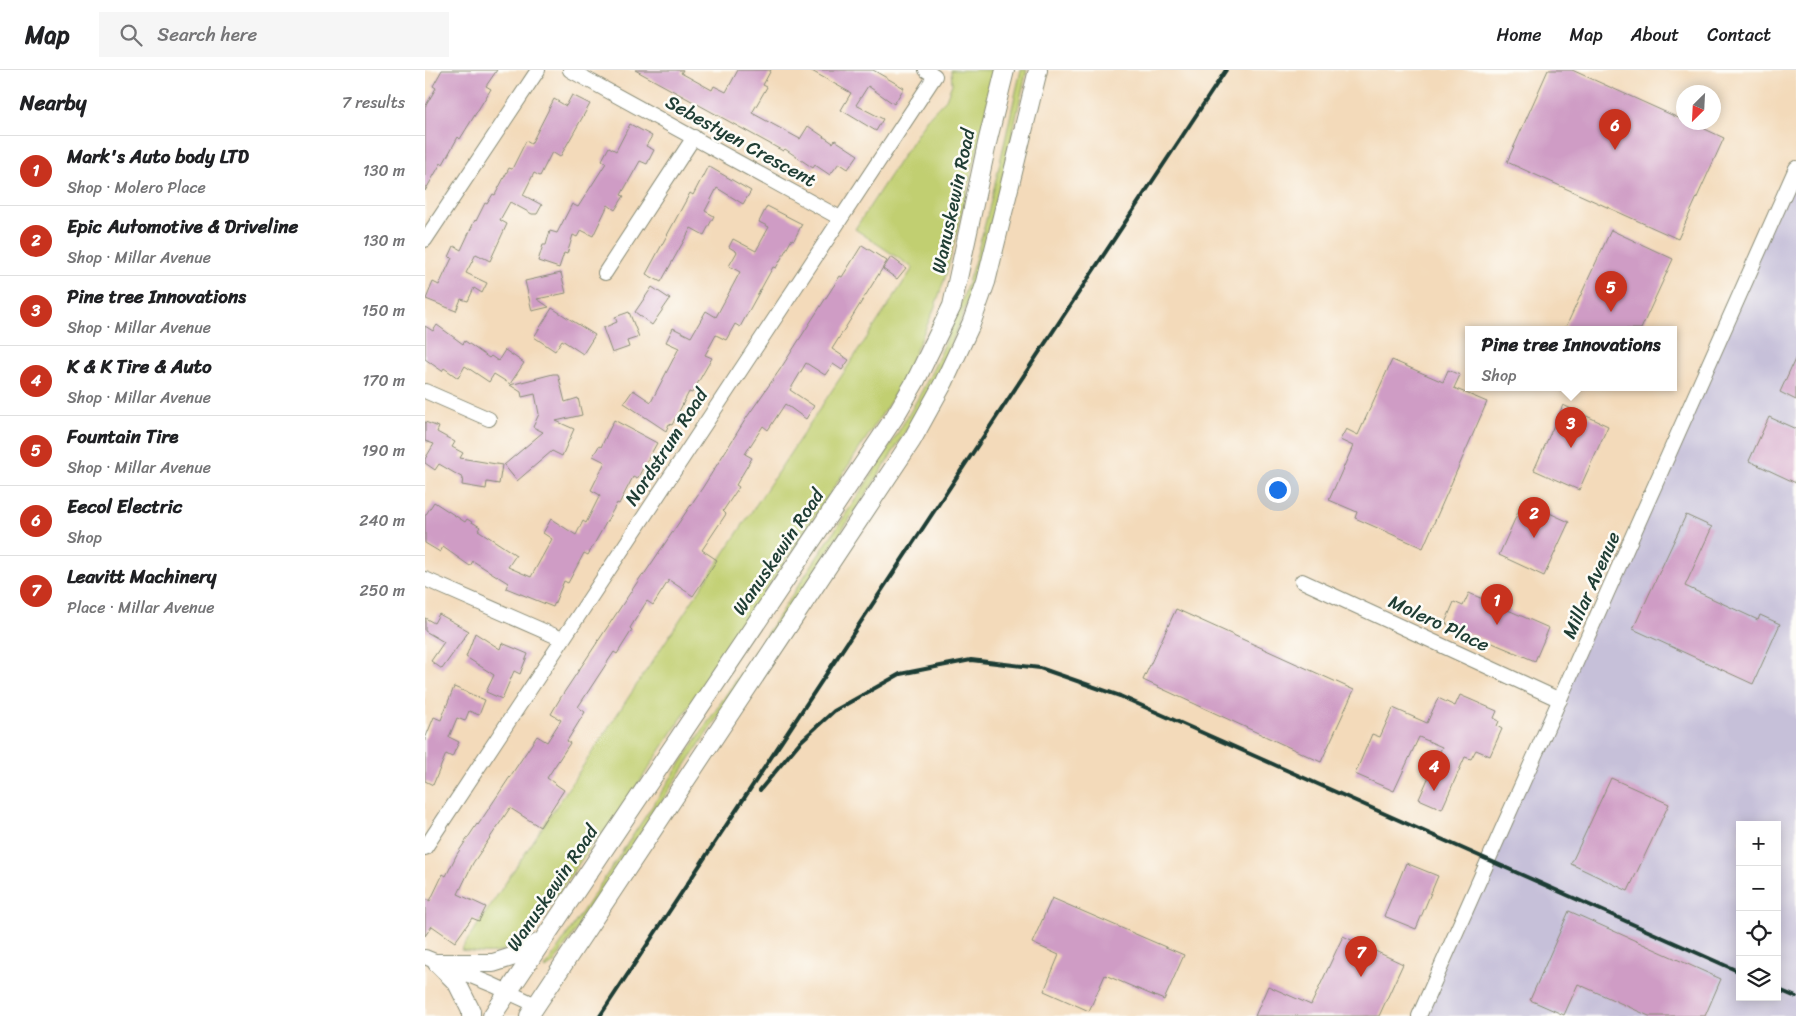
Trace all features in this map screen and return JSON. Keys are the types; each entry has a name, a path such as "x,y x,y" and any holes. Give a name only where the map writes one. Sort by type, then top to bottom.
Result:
{"main road":[{"name":"Wanuskewin Road","path":"493,1016 894,418 915,382 952,306 1005,70"},
{"path":"533,1011 912,440 944,382 971,324 986,282 1038,70"},
{"path":"431,960 493,963 518,955 543,940"},
{"path":"431,960 457,982 471,1011 471,1016"}],"street":[{"path":"425,240 539,70"},
{"name":"Sebestyen Crescent","path":"571,70 840,218"},
{"name":"Nordstrum Road","path":"425,848 840,218 918,104 935,76 926,70"},
{"path":"605,273 694,138"},
{"name":"Millar Avenue","path":"1419,1016 1796,168"},
{"path":"425,392 489,419"},
{"path":"425,579 562,639"},
{"name":"Molero Place","path":"1302,581 1560,700"},
{"path":"431,960 508,992 533,1011"}],"shaded area":[{"path":"1796,168 1796,1016 1419,1016"}],"green space":[{"path":"951,70 998,70 946,275 933,312 892,399 613,822 592,845 527,937 517,937 508,948 495,953 461,950 913,268 855,229 926,120 946,99 952,84"},
{"path":"1021,70 1027,70 1003,177 984,248 962,317 933,383 880,473 554,963 546,969 861,491 920,395 949,334 972,270 982,237"}],"building":[{"path":"442,70 497,70 486,86 491,89 460,139 458,137 443,164 441,163 425,191 425,107 436,88 433,86"},
{"path":"635,70 683,70 681,73 712,90 714,86 726,92 738,70 771,70 763,85 767,87 752,113 800,139 808,126 833,143 835,140 858,155 848,169 839,163 830,175 815,165 813,168 785,149 783,151"},
{"path":"810,70 873,70 904,88 894,104 868,86 856,105 883,119 876,131 841,110 851,93"},
{"path":"1548,70 1572,70 1676,117 1676,130 1707,130 1724,138 1678,239 1507,162"},
{"path":"572,95 590,104 560,157 552,152 540,176 534,173 523,195 542,205 537,214 532,214 510,202 500,220 507,224 490,261 476,254 466,273 487,283 482,293 474,288 468,301 461,299 456,311 426,299 433,282 439,285 452,258 449,257 454,246 461,250 485,203 487,204 493,194 495,195 509,168 512,169 526,141 531,144 554,99 566,106"},
{"path":"630,124 652,136 646,146 654,150 647,164 640,161 621,195 624,196 615,210 608,205 593,236 581,230 577,237 573,235 567,254 564,253 559,268 538,261 550,231 557,233 572,204 578,207 606,163 602,160 609,147 616,151"},
{"path":"708,166 751,191 743,204 717,188 705,211 714,216 704,235 691,228 661,282 646,274 690,193 693,195"},
{"path":"767,206 802,224 776,268 773,267 740,327 735,324 726,340 716,335 705,355 712,358 692,393 689,392 672,425 669,424 666,431 624,403 633,390 651,402 679,348 666,342 673,328 691,337 706,311 716,317 740,272 729,266 737,252 729,247 733,239 756,251 769,227 759,222"},
{"path":"1611,230 1673,259 1642,326 1566,326"},
{"path":"862,245 887,261 832,349 849,360 842,370 833,364 825,375 806,363 790,390 814,406 806,419 785,404 768,430 763,426 745,454 752,458 736,485 739,487 723,511 726,514 702,550 717,560 693,596 669,580 653,605 647,601 617,654 614,652 578,707 585,712 567,741 570,743 547,778 564,790 540,827 510,808 473,863 458,894 486,907 479,921 472,918 455,942 432,926 425,936 425,898 430,901 443,874 446,876 457,854 537,736 547,742 561,720 551,714 561,697 703,487 747,417"},
{"path":"891,257 906,268 897,279 883,269"},
{"path":"561,273 566,293 537,299 549,307 532,311 525,281"},
{"path":"652,287 670,299 652,325 635,312"},
{"path":"552,308 595,335 583,354 562,340 555,351 534,337"},
{"path":"629,312 639,337 627,341 629,347 612,353 603,328 617,322 615,317"},
{"path":"437,325 463,344 465,341 489,358 491,356 498,361 505,350 524,363 510,384 494,374 489,382 465,366 458,378 444,368 442,371 425,359 425,326 433,331"},
{"path":"1796,357 1796,400 1780,392"},
{"path":"1392,360 1443,382 1448,370 1460,375 1454,388 1487,402 1423,548 1355,518 1357,512 1329,500 1353,446 1340,440 1346,429 1358,435"},
{"path":"558,374 565,402 578,398 582,415 556,421 574,429 562,456 552,451 517,481 504,465 543,432 533,427 539,414 535,394 522,397 521,392 510,385"},
{"path":"1563,405 1608,426 1579,490 1534,470"},
{"path":"1769,417 1796,429 1796,483 1749,461"},
{"path":"614,420 657,443 637,479 633,477 588,555 584,553 568,583 564,581 553,607 506,588 508,583 473,561 470,566 443,547 440,552 425,543 425,516 434,502 465,522 467,519 480,527 478,530 516,555 508,567 531,577 552,539 543,533 551,519 576,535 583,521 586,523 600,495 591,490 605,462 593,456 599,446 601,447"},
{"path":"425,422 439,427 437,432 455,442 452,447 463,453 460,458 502,465 499,484 487,482 486,489 462,485 463,478 439,464 435,470 425,463 425,459 434,444 425,441"},
{"path":"1523,501 1569,522 1544,576 1499,555"},
{"path":"1686,515 1712,527 1685,586 1758,620 1760,615 1780,624 1753,684 1633,629"},
{"path":"1469,593 1549,628 1535,661 1445,623 1454,602 1463,606"},
{"path":"1176,609 1354,690 1321,762 1143,680"},
{"path":"439,614 469,631 442,669 431,661 444,642 425,631 425,618 434,623"},
{"path":"475,633 500,649 502,643 528,654 520,674 514,671 502,699 486,692 494,675 466,657"},
{"path":"454,687 485,700 479,715 469,711 465,721 457,718 449,737 459,742 452,757 446,754 433,785 425,781 425,739 434,717 441,720"},
{"path":"1460,695 1497,711 1494,718 1499,721 1497,726 1502,729 1490,756 1476,750 1471,759 1465,757 1442,809 1419,799 1442,747 1419,737 1394,791 1355,774 1372,734 1380,737 1393,708 1427,723 1438,698 1455,706"},
{"path":"1611,778 1669,804 1628,891 1571,864"},
{"path":"1406,863 1438,876 1416,929 1384,916"},
{"path":"1052,898 1184,955 1164,1000 1105,975 1089,1011 1044,991 1059,955 1032,943"},
{"path":"1569,911 1721,979 1705,1016 1649,1016 1578,984 1564,1015 1530,1000"},
{"path":"1343,936 1403,964 1379,1016 1255,1016 1268,986 1311,1005"}],"railway":[{"path":"600,1016 1226,70"},
{"path":"760,790 800,742 834,711 900,674 971,660 1040,668 1120,696 1736,970"},
{"path":"1781,991 1796,997"}],"place":[{"name":"Eecol Electric","path":"1615,150"},
{"name":"Fountain Tire","path":"1611,312"},
{"name":"Pine tree Innovations","path":"1571,448"},
{"name":"Epic Automotive & Driveline","path":"1534,538"},
{"name":"Mark's Auto body LTD","path":"1497,625"},
{"name":"K & K Tire & Auto","path":"1434,791"},
{"name":"Leavitt Machinery","path":"1361,977"}]}
